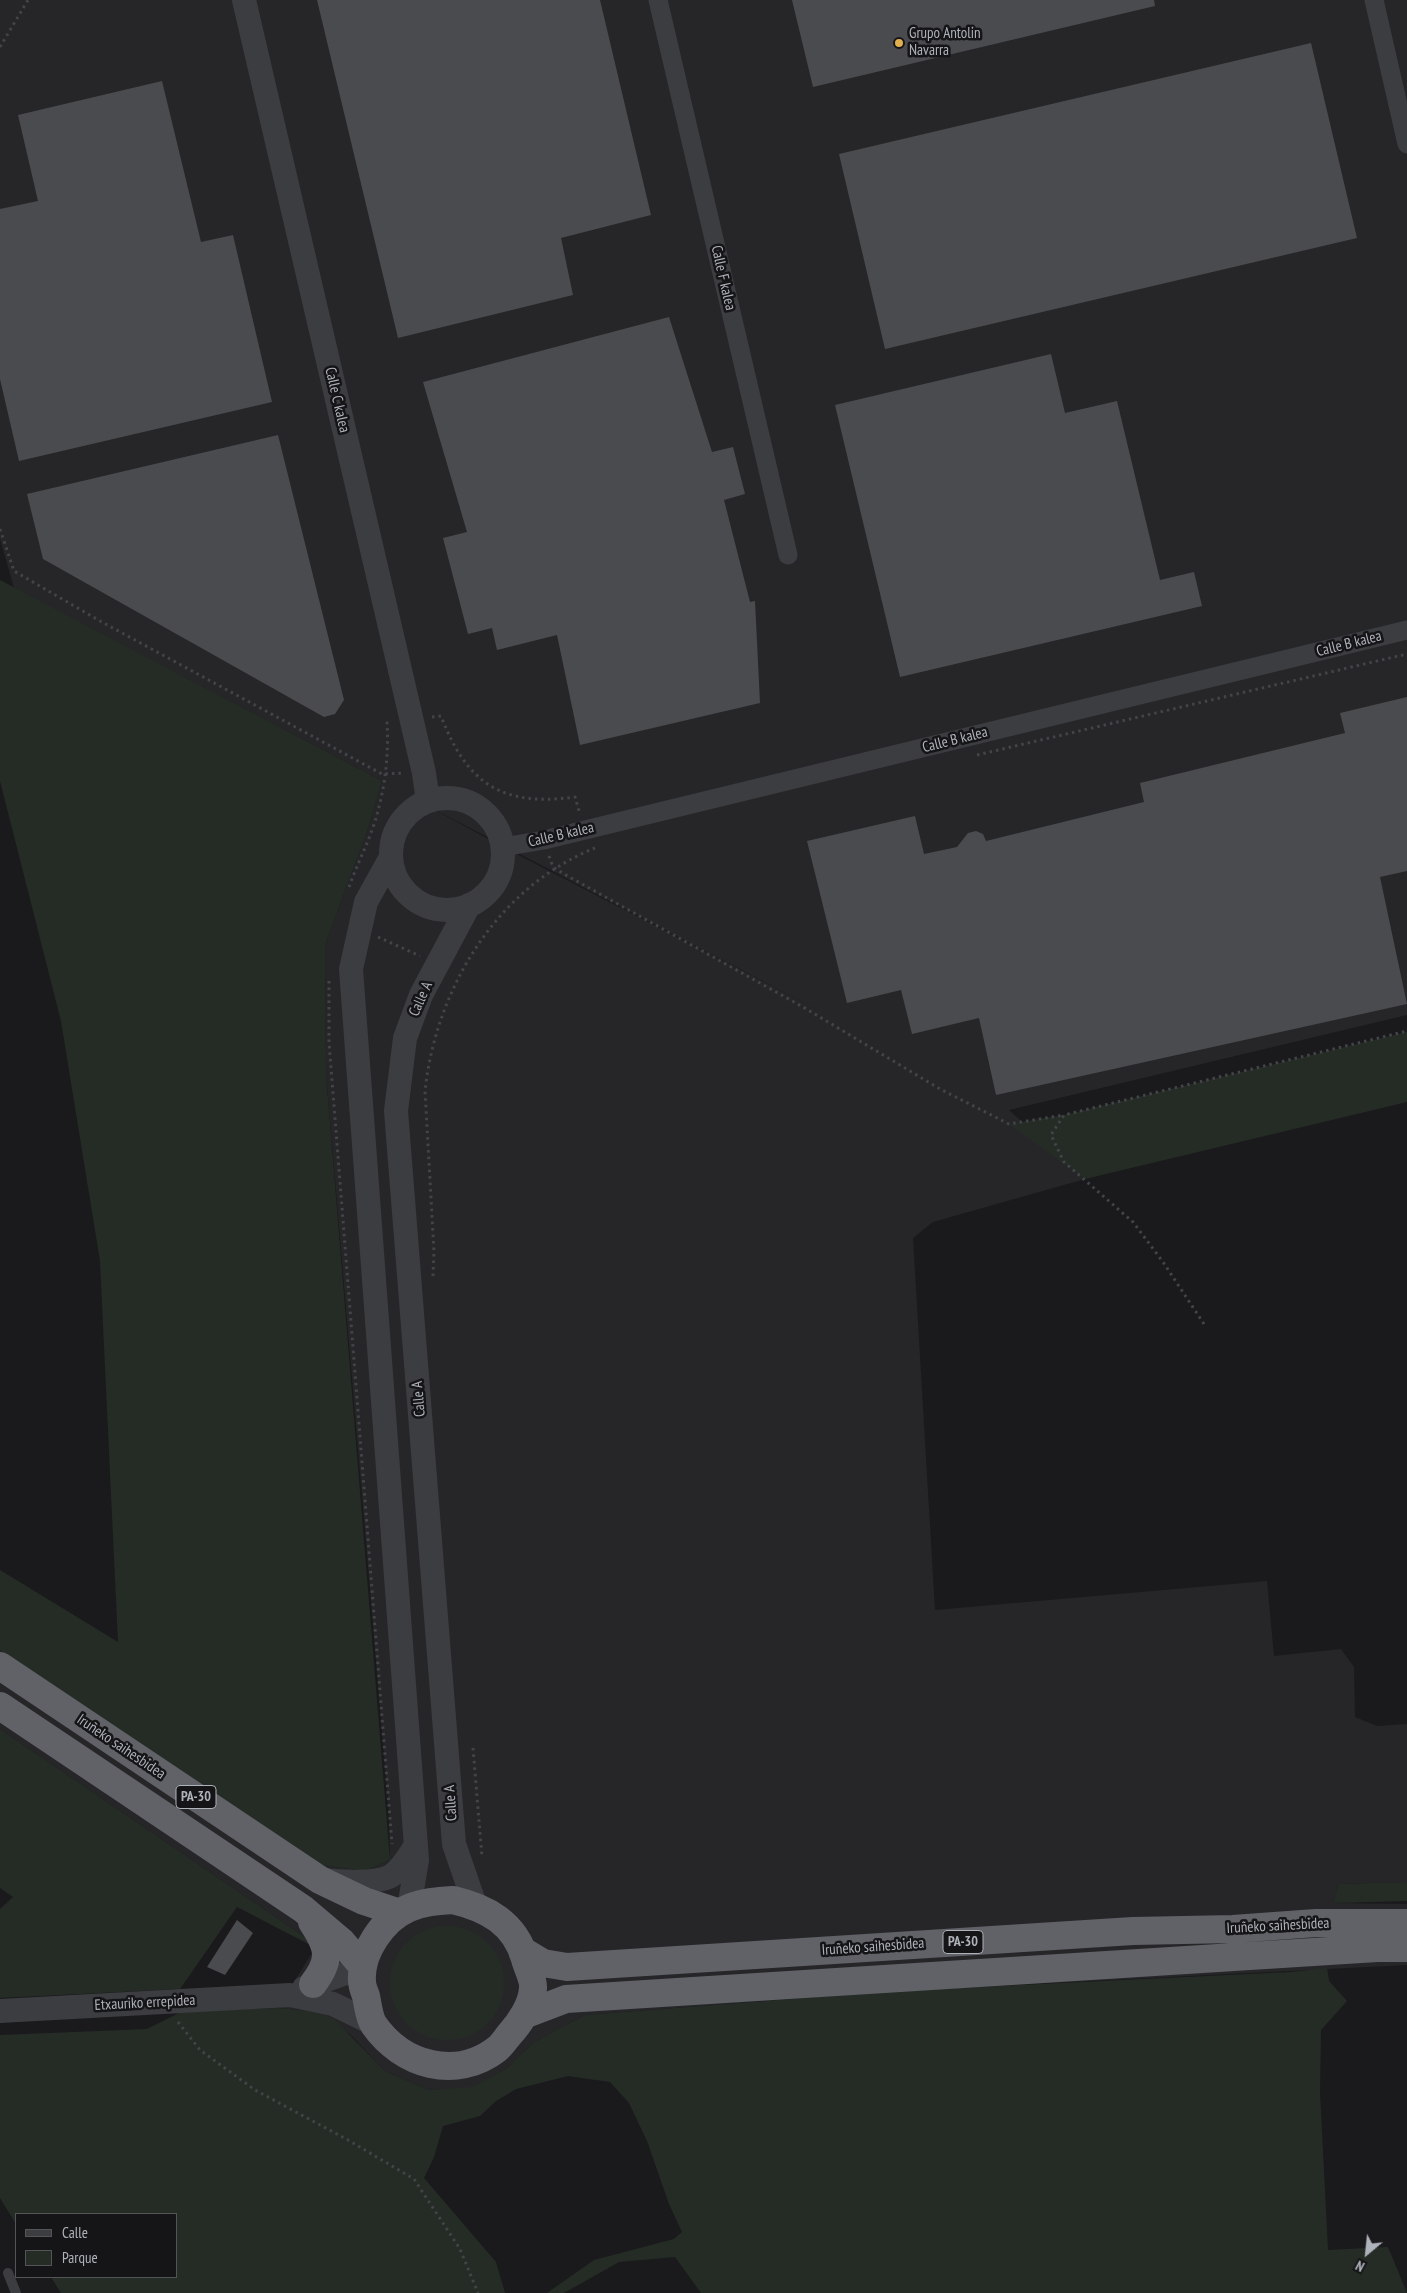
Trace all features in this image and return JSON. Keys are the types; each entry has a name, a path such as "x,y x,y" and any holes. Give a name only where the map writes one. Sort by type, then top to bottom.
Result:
{"highway":[{"name":"Iruñeko saihesbidea","path":"0,1666 320,1880 364,1901 404,1910"},
{"name":"PA-30","path":"0,1706 303,1909 342,1942 364,1967"},
{"path":"453,1900 475,1905 501,1921 512,1932 523,1952 533,1988 524,2015 516,2028 496,2049 471,2062 443,2066 414,2060 390,2045 372,2023 362,1981 364,1967 371,1946 384,1927 404,1910 430,1901 453,1900"},
{"name":"PA-30","path":"302,1990 324,1970 328,1954 323,1938 303,1909"},
{"name":"Iruñeko saihesbidea","path":"523,1952 543,1963 567,1967 1133,1931 1234,1929 1316,1923 1407,1923"},
{"name":"Iruñeko saihesbidea","path":"524,2015 566,1999 1377,1948 1407,1948"}],"street":[{"name":"Calle C kalea","path":"244,0 412,720 424,773 428,801"},
{"name":"Calle F kalea","path":"658,0 788,555"},
{"path":"1374,0 1407,144"},
{"name":"Calle B kalea","path":"503,847 544,840 1407,630"},
{"path":"442,798 456,798 482,810 492,821 499,833 503,847 503,861 495,882 482,898 469,905 454,909 439,909 424,905 411,897 401,886 394,872 391,857 391,845 400,823 412,810 428,801 442,798"},
{"path":"391,857 366,902 351,969 417,1860 404,1910"},
{"name":"Calle A","path":"469,905 448,970 421,995 405,1038 396,1111 454,1844 475,1905"},
{"path":"320,1880 353,1882 390,1876 406,1861 416,1845"},
{"name":"Etxauriko errepidea","path":"0,2011 163,2002 302,1990 364,1967"},
{"name":"Etxauriko errepidea","path":"302,1990 372,2023"}],"lane":[{"path":"8,2273 16,2293"}],"path":[{"path":"0,47 28,0"},
{"path":"0,529 14,571 92,616 382,774 424,773"},
{"path":"969,757 1407,654"},
{"path":"412,720 441,716 456,750 464,762 473,772 496,789 522,798 535,800 575,797 592,849"},
{"path":"544,840 553,867 803,1007 940,1089 1009,1124 1064,1115 1407,1031"},
{"path":"433,1276 434,1252 425,1091 428,1065 444,1006 448,970 509,907 556,868 599,846"},
{"path":"359,928 448,970"},
{"path":"1064,1115 1052,1135 1064,1162 1133,1222 1163,1262 1204,1324"},
{"path":"473,1748 482,1860"},
{"path":"163,2002 200,2050 255,2090 348,2140 414,2179 460,2249 478,2293"}],"shaded area":[{"path":"0,0 1407,0 1407,1015 1009,1110 1085,1179 933,1222 913,1238 935,1610 1267,1581 1274,1656 1341,1649 1354,1667 1355,1717 1377,1726 1407,1724 1407,1882 1339,1884 1333,1903 1407,1904 1407,1965 894,1991 585,2015 534,2042 506,2069 473,2088 429,2090 385,2071 350,2034 311,2011 278,2008 315,1948 308,1939 0,1729 0,1650 320,1865 365,1871 390,1860 389,1812 326,1074 325,945 367,832 382,781 14,588 0,539","holes":["426,805 824,1013 503,847"]}],"green space":[{"path":"0,580 382,781 367,832 325,945 326,1074 390,1860 365,1871 320,1865 0,1650 0,1570 118,1642 100,1261 61,1021 0,781"},
{"path":"1407,1032 1407,1102 1085,1179 1009,1124 1064,1115"},
{"path":"0,1729 308,1939 316,1948 237,1907 180,1989 0,1998 0,1909 13,1897 0,1888"},
{"path":"1407,1882 1407,1901 1333,1903 1339,1884"},
{"path":"447,1926 469,1931 487,1943 499,1961 504,1983 499,2005 487,2023 469,2035 447,2040 425,2035 407,2023 395,2005 390,1983 395,1961 407,1943 425,1931"},
{"path":"1327,1968 1329,1981 1347,2001 1321,2030 1320,2093 1328,2250 1388,2247 1407,2293 701,2293 675,2257 619,2262 564,2293 547,2293 594,2260 674,2239 682,2232 669,2204 647,2141 629,2103 610,2082 568,2076 516,2089 496,2101 480,2116 443,2126 434,2157 424,2178 496,2262 505,2293 61,2293 52,2278 178,2278 178,2213 15,2213 15,2222 0,2198 0,2035 147,2029 179,2013 216,2010 278,2008 311,2011 333,2018 385,2071 429,2090 473,2087 506,2069 534,2042 585,2015 894,1991 1291,1972"}],"building":[{"path":"317,0 600,0 651,215 561,238 573,295 398,338"},
{"name":"Grupo Antolin Navarra","path":"792,0 1154,0 1155,6 813,87"},
{"path":"1311,43 1357,238 885,349 839,154"},
{"path":"162,81 201,242 233,235 272,402 19,461 0,379 0,209 38,201 18,115"},
{"path":"669,317 712,452 733,447 745,494 724,500 750,602 755,601 760,703 580,745 557,635 497,650 492,628 468,634 443,538 467,532 423,382"},
{"path":"1051,354 1065,413 1117,401 1160,580 1194,572 1202,606 900,677 835,405"},
{"path":"278,435 344,700 335,714 324,717 43,559 27,494"},
{"path":"1407,697 1407,871 1380,877 1407,1004 996,1095 979,1018 912,1034 901,990 847,1003 807,841 915,816 924,854 957,847 968,833 976,831 983,834 986,841 1144,802 1140,783 1345,733 1340,713"},
{"path":"237,1920 253,1933 225,1975 207,1967"}],"place":[{"name":"Grupo Antolin Navarra","path":"899,43"}]}
